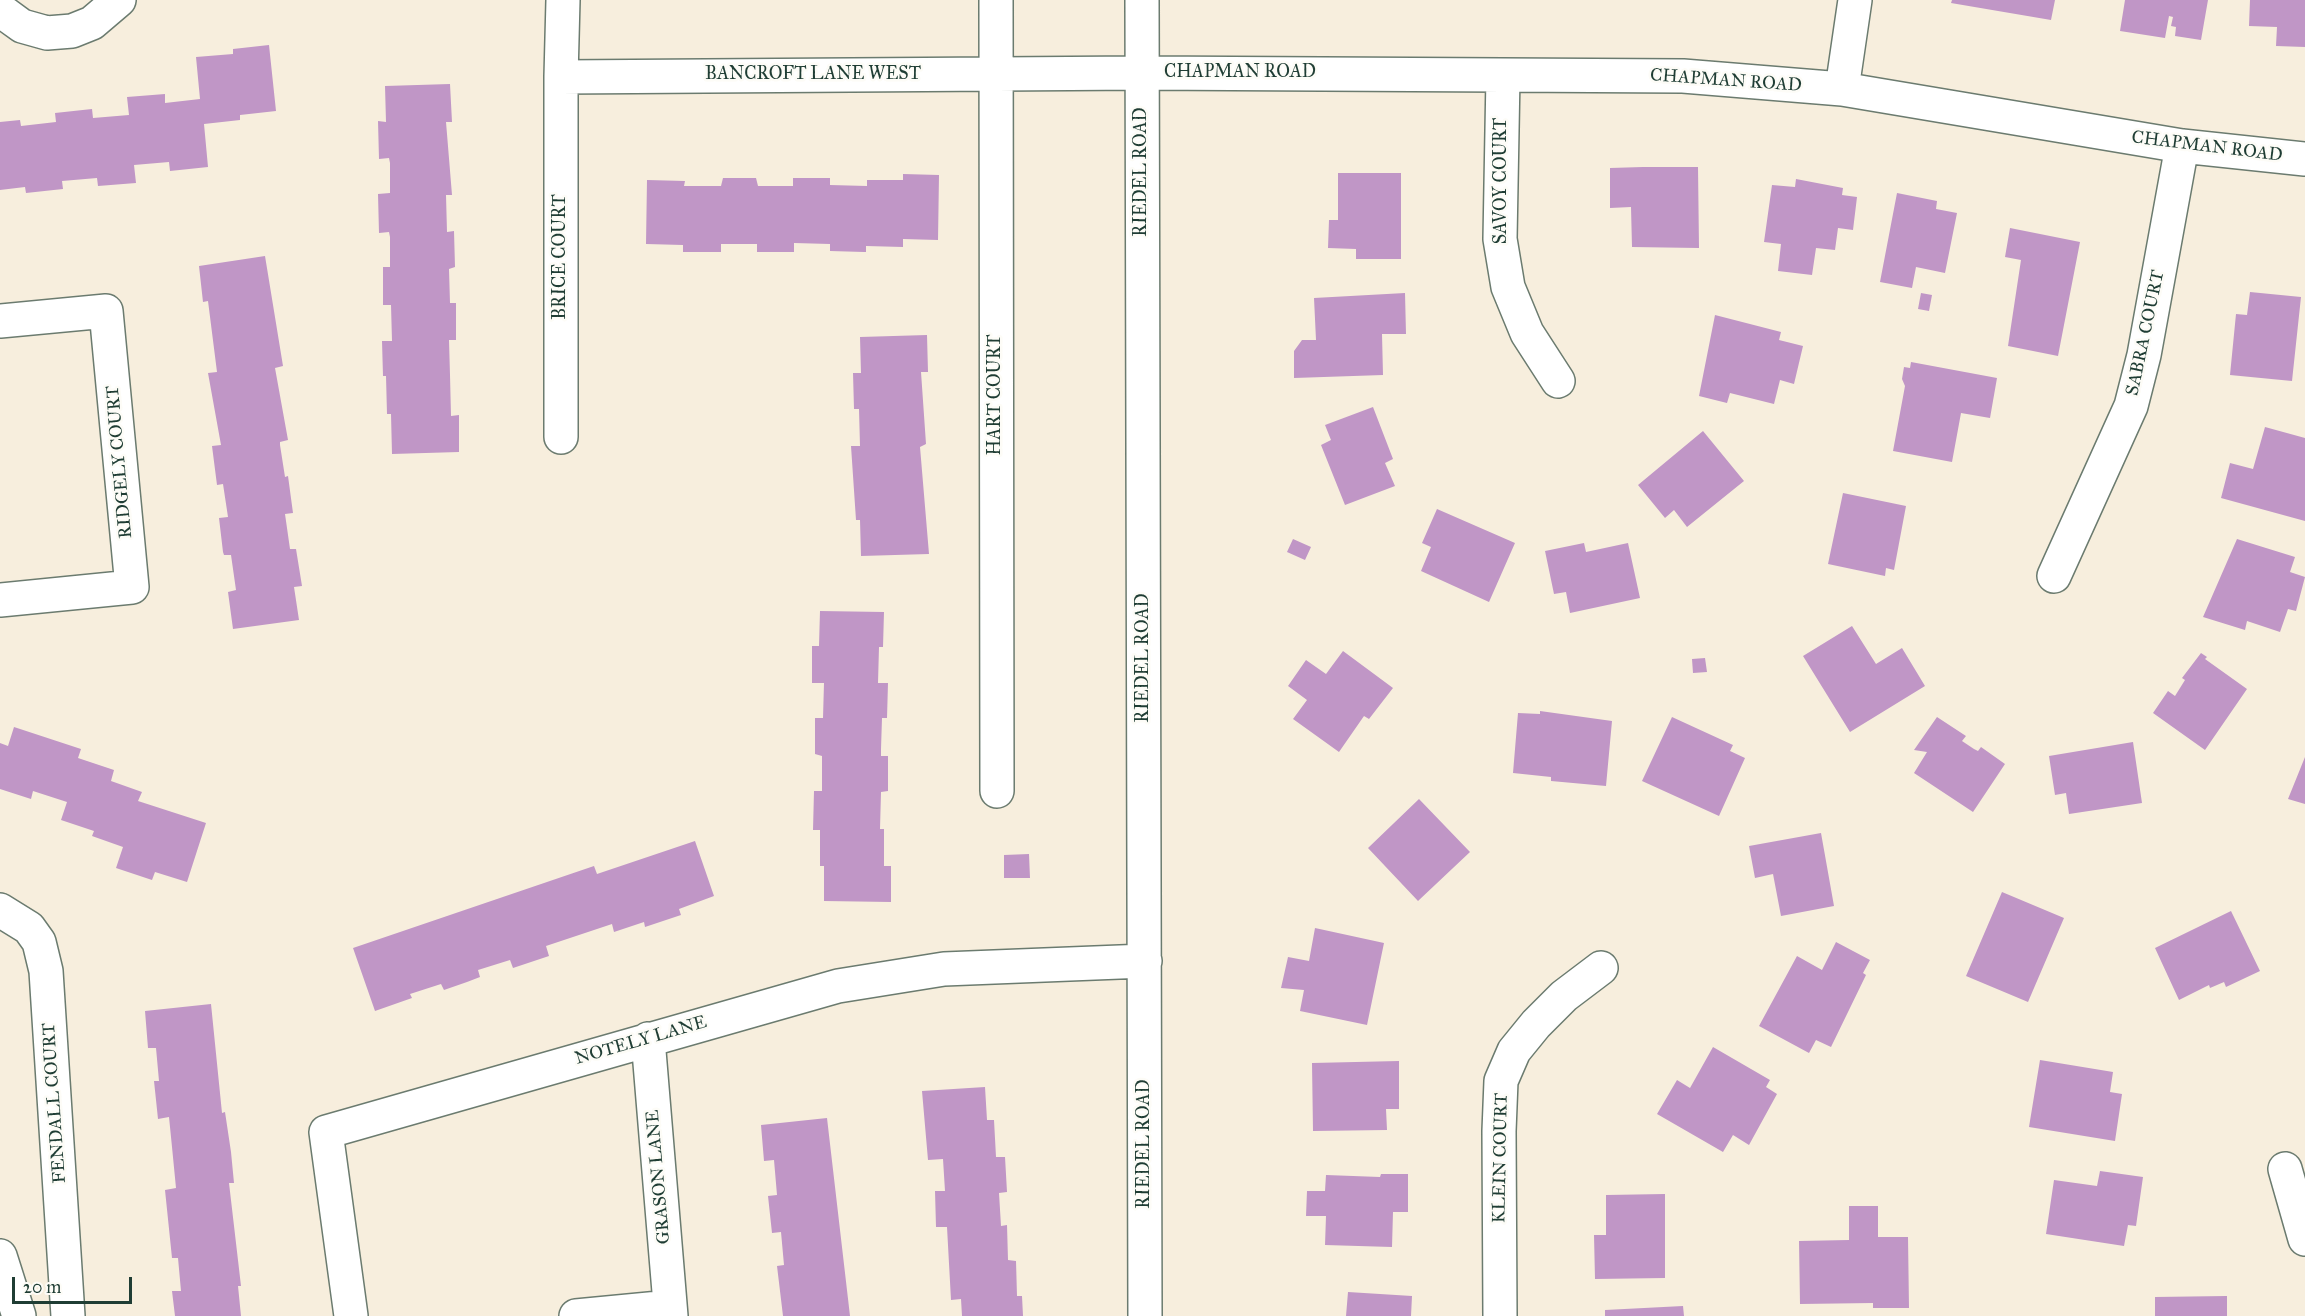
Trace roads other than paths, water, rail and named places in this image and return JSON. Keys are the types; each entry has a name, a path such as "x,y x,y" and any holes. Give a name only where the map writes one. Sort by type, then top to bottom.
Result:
{"street":[{"path":"0,10 22,26 47,33 72,31 92,23 119,0"},
{"path":"561,77 563,0"},
{"name":"HART COURT","path":"996,0 997,791"},
{"name":"RIEDEL ROAD","path":"1142,0 1145,1316"},
{"path":"1842,89 1855,0"},
{"name":"BANCROFT LANE WEST","path":"561,77 1142,73"},
{"name":"CHAPMAN ROAD","path":"1142,73 1683,76 1842,89 2182,146 2305,159"},
{"name":"SAVOY COURT","path":"1503,76 1500,239 1508,287 1527,333 1558,381"},
{"name":"BRICE COURT","path":"561,77 561,437"},
{"name":"SABRA COURT","path":"2054,576 2131,406 2145,355 2182,146"},
{"name":"RIDGELY COURT","path":"0,321 106,311 132,587 0,600"},
{"name":"FENDALL COURT","path":"0,910 29,928 39,942 46,971 68,1316"},
{"name":"NOTELY LANE","path":"351,1316 326,1132 838,986 944,969 1145,961"},
{"name":"KLEIN COURT","path":"1500,1316 1501,1081 1514,1051 1536,1024 1564,996 1601,968"},
{"name":"GRASON LANE","path":"648,1039 671,1311"},
{"path":"2285,1169 2305,1239"},
{"path":"0,1256 19,1316"},
{"path":"576,1316 671,1311"}]}
